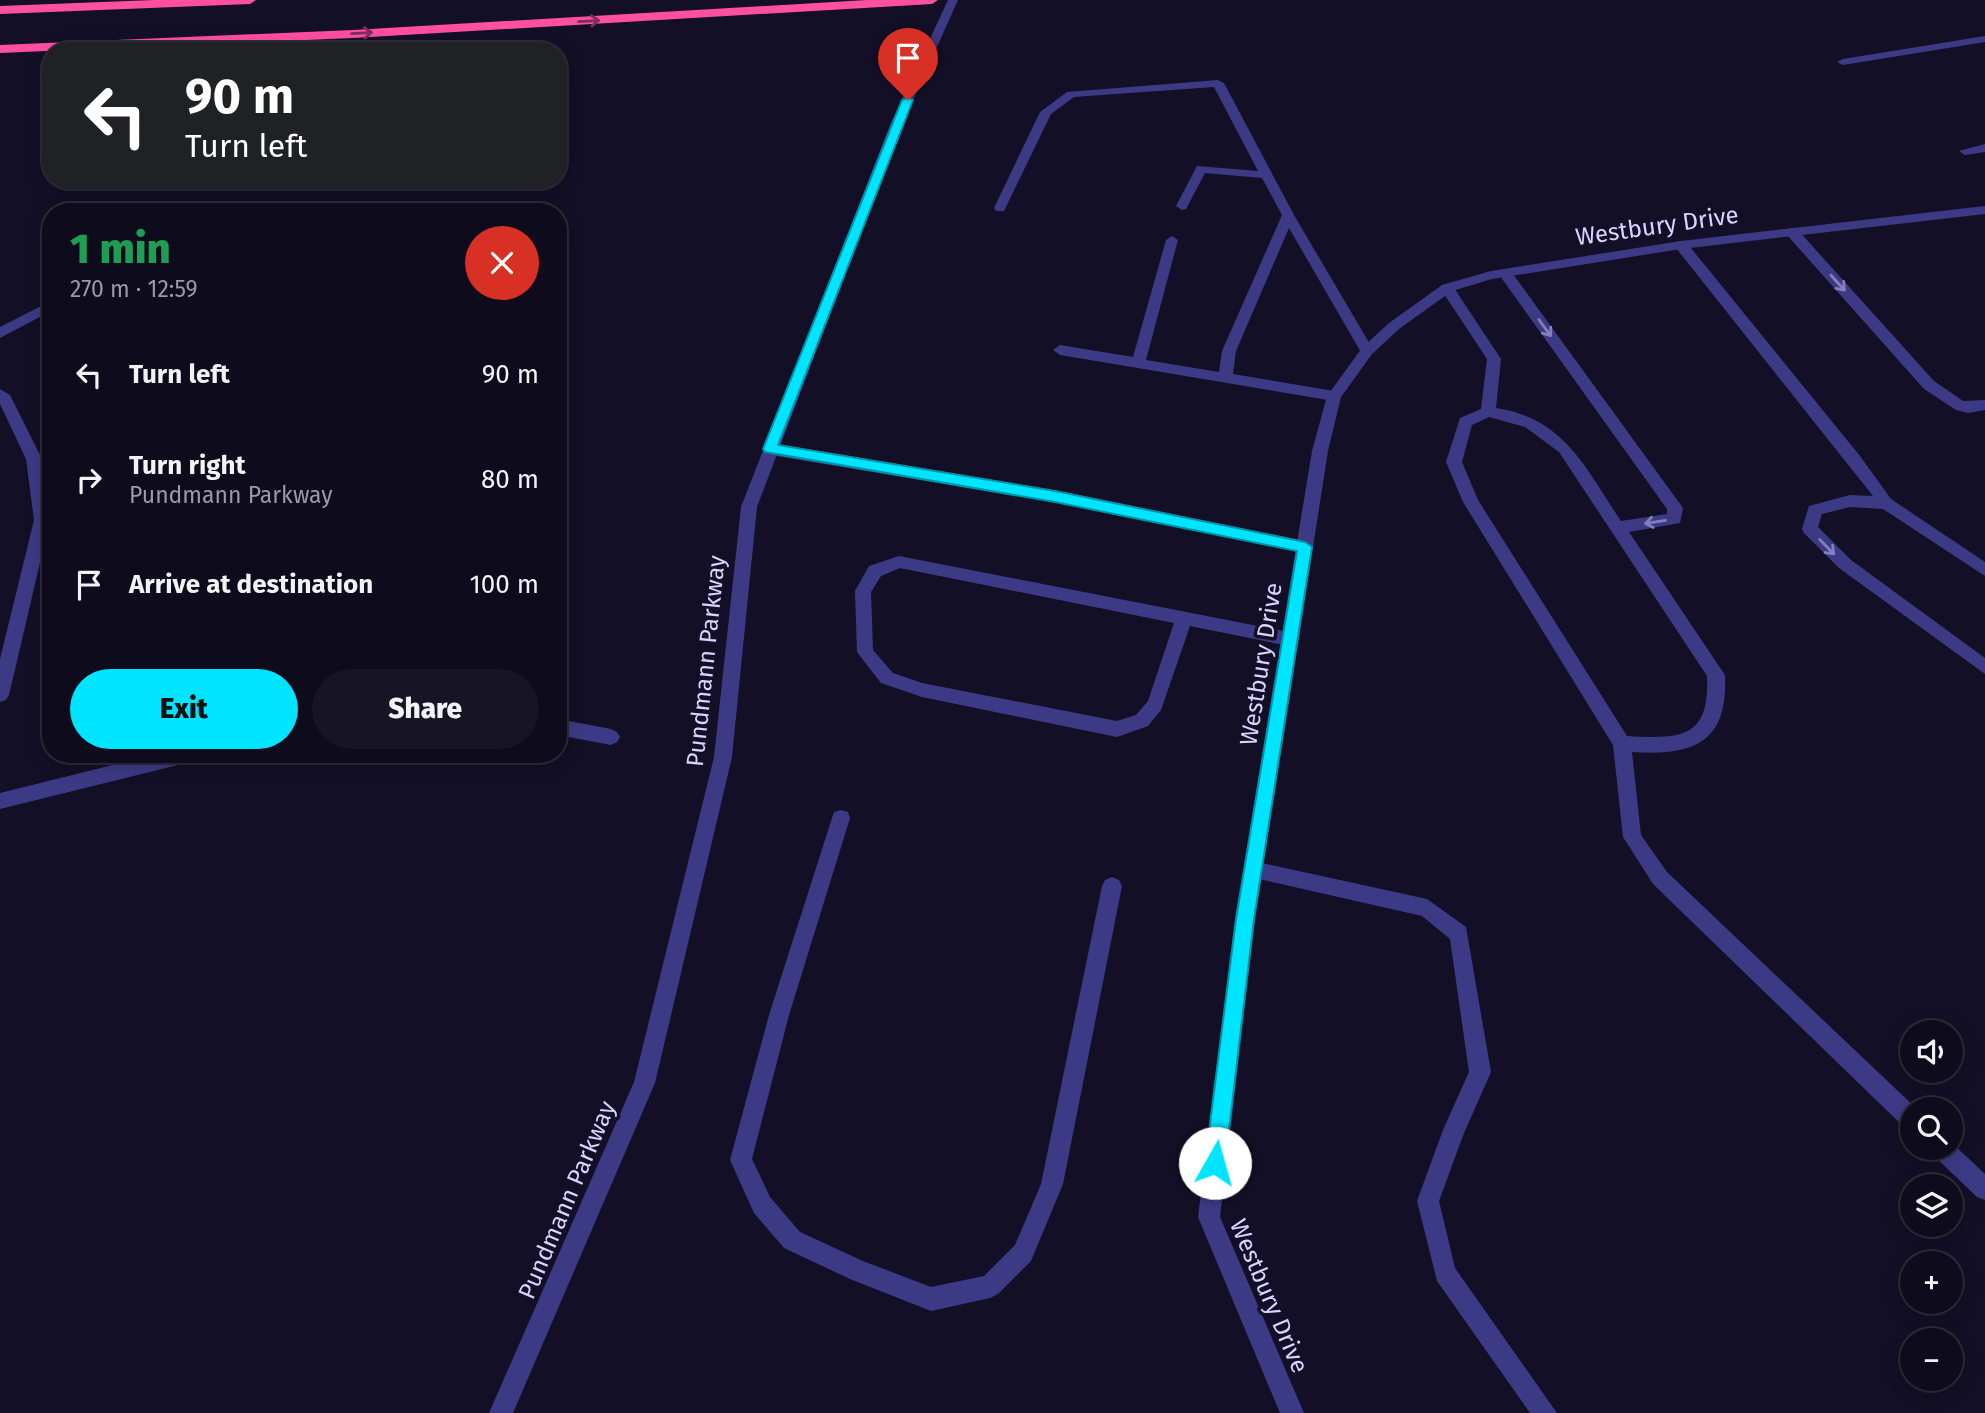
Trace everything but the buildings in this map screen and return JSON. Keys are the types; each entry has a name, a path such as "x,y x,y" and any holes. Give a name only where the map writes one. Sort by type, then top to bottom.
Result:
{"highway":[{"path":"0,10 250,0"},
{"path":"165,42 353,34 932,0"},
{"path":"0,49 42,47"}],"street":[{"name":"Pundmann Parkway","path":"501,1413 644,1083 723,757 747,519 770,449 896,125 953,0"},
{"path":"1843,62 1985,39"},
{"path":"1000,208 1046,112 1071,93 1218,83 1288,215 1367,351"},
{"path":"1965,151 1985,148"},
{"path":"1182,206 1201,169 1266,175"},
{"name":"Westbury Drive","path":"1292,1413 1209,1217 1253,870 1320,452 1334,396 1367,351 1394,326 1447,288 1505,273 1681,245 1985,210"},
{"path":"1225,378 1229,351 1288,215"},
{"path":"1792,232 1929,385 1951,404 1971,409 1985,405"},
{"path":"1138,363 1172,240"},
{"path":"1681,245 1855,460 1886,503 1985,570"},
{"path":"1505,273 1675,509 1674,519 1617,527"},
{"path":"1447,288 1494,359 1489,412"},
{"path":"0,333 42,310"},
{"path":"1060,350 1334,396"},
{"path":"0,394 5,399 34,459 42,499"},
{"path":"1622,743 1662,747 1694,739 1710,722 1719,696 1716,675 1564,448 1551,434 1518,417 1489,412 1465,422 1454,463 1471,502 1622,743 1628,779 1632,837 1660,878 1900,1108"},
{"path":"770,449 1055,496 1305,547"},
{"path":"1886,503 1850,500 1815,510 1810,529 1844,565 1985,667"},
{"path":"0,695 42,534"},
{"path":"1184,618 1155,705 1142,721 1117,729 922,690 887,678 865,652 863,591 875,571 899,562 1184,618 1289,639"},
{"path":"567,729 611,737"},
{"path":"0,801 154,763"},
{"path":"841,817 779,1015 741,1160 762,1205 792,1240 858,1271 931,1298 990,1286 1023,1252 1052,1184 1112,886"},
{"path":"1253,870 1427,908 1459,934 1480,1072 1454,1130 1428,1200 1446,1273 1545,1413"},
{"path":"1955,1160 1985,1189"}],"route":[{"path":"908,100 770,449 1055,496 1305,547 1245,919 1215,1163"}]}
